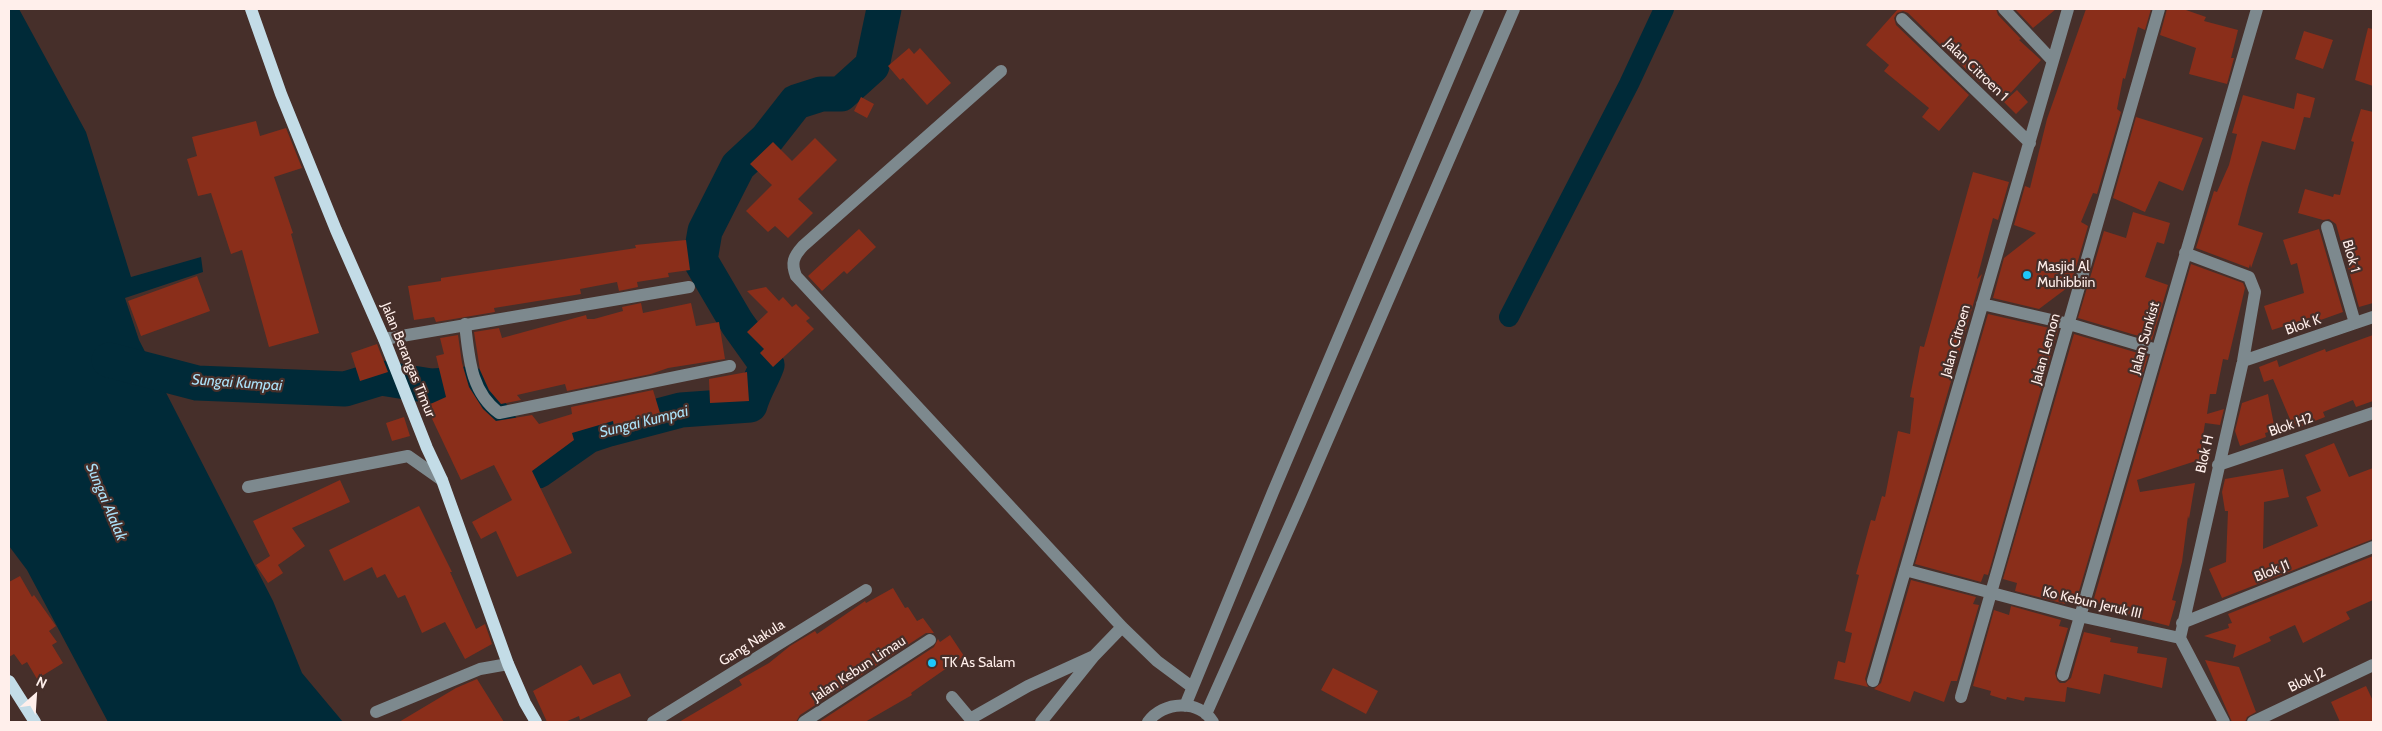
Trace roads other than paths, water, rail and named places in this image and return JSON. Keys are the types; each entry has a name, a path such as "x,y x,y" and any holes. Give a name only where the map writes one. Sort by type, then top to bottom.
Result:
{"main road":[{"name":"Jalan Berangas Timur","path":"251,9 281,94 336,230 384,339 442,480 508,664 525,703 536,722"},
{"path":"9,681 35,722"}],"street":[{"path":"1185,706 1273,492 1478,9"},
{"path":"1148,722 1152,716 1166,708 1185,706 1198,709 1210,718 1300,503 1514,9"},
{"path":"2004,9 2052,60"},
{"name":"Jalan Citroen","path":"1873,681 2068,9"},
{"name":"Jalan Lemon","path":"1961,697 2159,9"},
{"name":"Jalan Sunkist","path":"2063,675 2257,9"},
{"name":"Jalan Citroen 1","path":"1902,19 2030,143"},
{"path":"1001,71 803,246 792,262 794,270 796,276 1122,626 1157,662 1192,687"},
{"name":"Blok 1","path":"2327,227 2355,323"},
{"name":"Blok H","path":"2180,638 2243,361 2255,292 2254,284 2249,277 2185,252"},
{"path":"384,339 689,287"},
{"path":"1982,304 2069,324 2157,350"},
{"name":"Blok K","path":"2243,361 2373,317"},
{"path":"465,324 471,372 483,396 499,413 730,366"},
{"name":"Blok H2","path":"2218,465 2373,413"},
{"path":"248,487 408,456 442,480"},
{"name":"Blok J1","path":"2182,623 2373,547"},
{"name":"Ko Kebun Jeruk III","path":"1905,570 2079,616 2180,638"},
{"name":"Gang Nakula","path":"653,722 866,590"},
{"path":"1042,722 1094,656 1122,626"},
{"path":"2180,638 2224,722"},
{"name":"Jalan Kebun Limau","path":"804,722 930,640"},
{"path":"952,697 972,721 1028,686 1094,656"},
{"path":"376,712 480,669 508,664"},
{"name":"Blok J2","path":"2253,722 2373,665"}],"water":[{"name":"Sungai Alalak","path":"9,9 19,9 86,132 131,277 201,257 203,272 125,298 139,340 273,601 302,673 343,722 108,722 27,570 9,546"}],"waterway":[{"name":"Sungai Kumpai","path":"109,360 197,383 345,389 381,378 431,386 470,384 525,459 538,471 588,436 609,429 681,410 750,405 767,365 737,323 700,260 705,231 738,166 767,139 796,102 821,94 841,94 872,66 884,9"},
{"path":"1509,317 1629,84 1664,9"}],"place":[{"name":"Masjid Al Muhibbiin","path":"2027,275"},
{"name":"TK As Salam","path":"932,663"}]}
